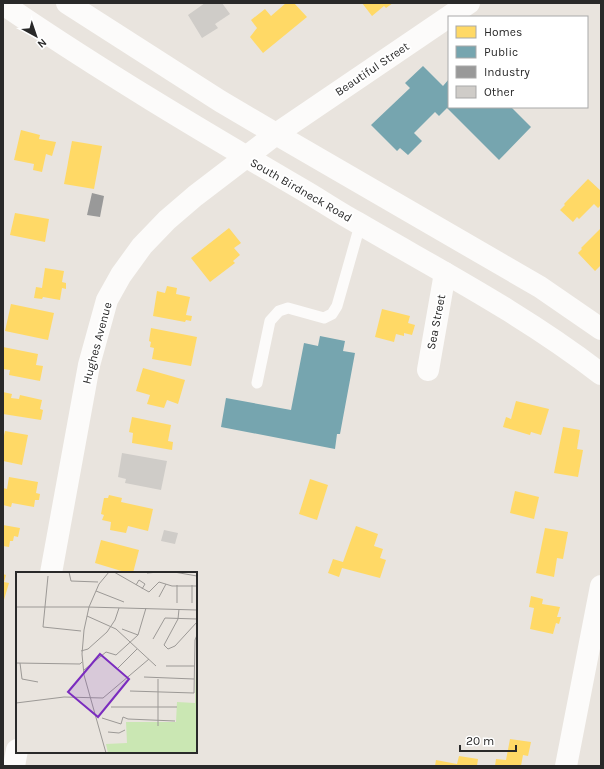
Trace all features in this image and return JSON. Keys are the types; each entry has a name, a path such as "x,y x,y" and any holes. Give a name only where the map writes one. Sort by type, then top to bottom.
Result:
{"main road":[{"path":"67,3 220,101 540,287 601,329"},
{"name":"Beautiful Street","path":"450,16 469,3"},
{"name":"South Birdneck Road","path":"3,4 86,60 245,157 509,310 560,344 601,374"},
{"name":"Beautiful Street","path":"276,134 448,17"},
{"name":"Hughes Avenue","path":"51,572 89,365 107,300 121,275 142,246 167,220 195,196 276,134"},
{"name":"Sea Street","path":"428,370 446,273"},
{"path":"566,766 601,586"},
{"path":"14,766 16,753"}],"lane":[{"path":"257,383 270,321 279,311 288,308 324,318 332,314 337,306 360,224"}],"building: Homes":[{"path":"286,3 294,3 307,17 263,53 250,37 257,28 251,20 265,9 271,16"},
{"path":"362,3 393,3 386,8 384,6 372,16"},
{"path":"21,130 40,135 39,139 56,142 52,156 46,154 42,172 33,170 34,164 14,160"},
{"path":"72,141 102,146 94,189 64,184"},
{"path":"588,179 601,191 601,205 598,208 594,204 579,219 577,217 573,222 560,210"},
{"path":"15,213 49,219 45,242 10,235"},
{"path":"229,228 241,243 234,248 240,255 233,261 235,263 210,282 191,258"},
{"path":"601,228 601,265 595,271 578,253"},
{"path":"45,268 64,271 62,282 66,283 66,289 62,288 60,300 43,297 42,299 34,298 36,287 42,288"},
{"path":"167,286 177,288 176,294 190,297 186,315 192,316 191,321 186,320 185,322 153,316 157,291 165,293"},
{"path":"11,304 54,313 48,340 5,331"},
{"path":"382,309 410,316 408,323 415,325 412,335 404,333 404,336 396,334 394,342 375,337"},
{"path":"151,328 197,337 191,366 152,359 154,348 150,347 151,342 149,341"},
{"path":"3,347 38,354 36,365 43,366 40,381 9,375 10,370 3,369"},
{"path":"143,368 185,380 178,404 167,400 164,408 147,404 150,395 136,391"},
{"path":"3,392 12,394 11,398 19,399 20,395 42,400 40,409 43,410 41,420 3,414"},
{"path":"516,401 549,409 541,435 531,432 530,435 503,427 506,417 511,419"},
{"path":"132,417 171,425 168,441 173,442 172,450 132,443 133,433 129,432"},
{"path":"563,427 580,430 577,449 583,450 578,477 554,473"},
{"path":"5,431 28,435 22,465 3,461 3,440"},
{"path":"9,477 38,482 36,493 40,494 39,500 35,500 34,507 12,503 11,507 3,505 3,488 7,489"},
{"path":"310,479 328,485 317,520 299,514"},
{"path":"515,491 539,497 534,519 510,513"},
{"path":"109,495 122,498 121,502 153,509 148,531 128,526 126,533 110,530 111,522 102,520 104,515 101,514 104,498 108,498"},
{"path":"3,525 20,528 18,537 14,536 13,541 10,541 9,547 3,546"},
{"path":"356,526 378,534 374,546 383,549 380,558 386,560 380,578 342,568 339,577 328,573 333,559 343,562"},
{"path":"545,528 568,532 563,559 557,558 554,577 536,573"},
{"path":"101,540 139,550 133,572 125,572 95,563"},
{"path":"3,574 6,575 4,582 9,583 3,603"},
{"path":"531,596 543,599 542,604 560,607 557,617 561,617 559,624 556,623 553,634 530,629 534,608 529,607"},
{"path":"510,739 531,742 528,756 523,755 521,766 495,766 496,759 506,760"},
{"path":"459,756 478,759 477,766 435,766 436,760 457,764"}],"building: Public":[{"path":"423,66 443,86 448,80 448,108 512,108 531,127 499,160 447,108 439,116 435,112 414,133 422,141 408,155 400,148 397,151 371,125 410,88 405,83"},
{"path":"320,336 345,341 343,351 355,353 340,434 337,434 335,449 221,427 226,398 291,410 304,343 318,346"}],"building: Industry":[{"path":"92,193 104,196 100,217 87,215"}],"building: Other":[{"path":"205,3 222,3 230,14 215,24 218,28 202,38 188,15"},
{"path":"122,453 167,461 161,490 125,483 126,479 118,477"},
{"path":"164,530 178,533 175,544 161,541"}]}
